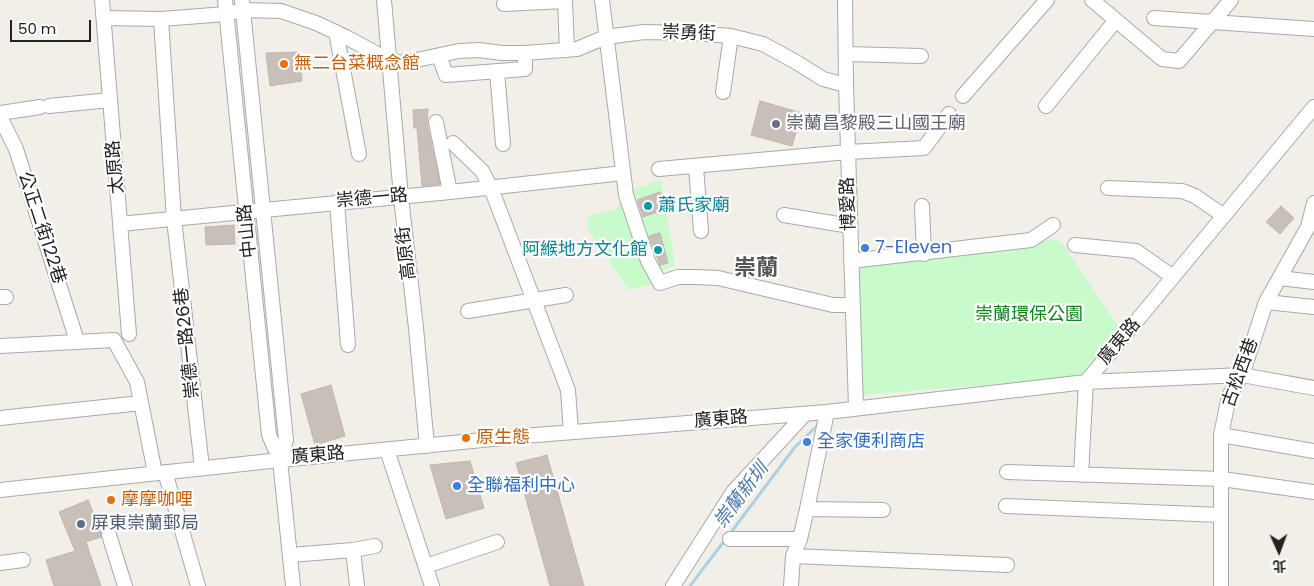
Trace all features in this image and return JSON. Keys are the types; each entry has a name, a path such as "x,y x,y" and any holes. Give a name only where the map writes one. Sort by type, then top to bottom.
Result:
{"street":[{"name":"太原路","path":"102,0 129,334"},
{"name":"高原街","path":"384,0 401,197 427,446"},
{"path":"602,0 626,195 646,256 660,283 678,277 718,278 833,305 852,305"},
{"name":"博愛路","path":"845,0 856,408"},
{"path":"963,96 1047,0"},
{"path":"1092,0 1162,59 1179,61 1231,0"},
{"path":"504,4 565,1 567,50"},
{"path":"104,18 160,19 242,5 282,11 316,22 390,61"},
{"name":"中山路","path":"242,5 286,440 280,460"},
{"name":"中山路","path":"225,7 269,434 280,460 293,586"},
{"path":"1154,18 1314,29"},
{"name":"崇德一路26巷","path":"160,19 174,219 202,468"},
{"path":"1046,106 1116,20"},
{"path":"336,32 359,154"},
{"name":"崇勇街","path":"390,61 412,62 459,51 479,50 525,53 577,49 606,37 644,32 692,33 731,36 763,44 796,62 823,80 846,85"},
{"path":"723,92 731,36"},
{"path":"439,56 446,75 525,69 525,53"},
{"path":"846,54 922,56"},
{"path":"498,71 503,144"},
{"path":"0,113 110,100"},
{"name":"廣東路","path":"0,490 280,460 571,432 827,412 1086,382 1314,107"},
{"path":"659,169 848,152 924,148 949,114"},
{"name":"公正二街122巷","path":"0,117 16,149 77,341"},
{"path":"436,122 450,192"},
{"path":"453,143 482,171 491,188 568,390 571,432"},
{"path":"696,167 701,231"},
{"name":"崇德一路","path":"120,224 491,188 623,173"},
{"path":"1108,188 1182,191 1195,196 1224,216"},
{"path":"337,202 348,345"},
{"name":"古松西巷","path":"1221,586 1221,435 1229,396 1242,375 1266,302 1311,227 1314,203"},
{"path":"922,206 924,254"},
{"path":"784,216 850,226"},
{"path":"851,261 924,254 1030,240 1054,225"},
{"path":"1076,245 1136,251 1173,277"},
{"path":"1280,278 1314,282"},
{"path":"468,311 566,294"},
{"path":"1266,302 1314,307"},
{"path":"0,346 114,340 137,382 160,473 198,586"},
{"path":"1081,475 1086,382 1242,375 1314,388"},
{"path":"0,418 141,403"},
{"path":"791,586 793,556 800,539 827,412"},
{"path":"672,586 733,492 805,414"},
{"path":"1221,435 1314,451"},
{"path":"387,450 432,586"},
{"path":"1008,472 1222,479 1314,492"},
{"path":"1006,506 1220,515"},
{"path":"807,509 882,510"},
{"path":"109,535 125,586"},
{"path":"730,539 800,539"},
{"path":"426,566 497,542"},
{"path":"290,556 375,546"},
{"path":"353,550 357,586"},
{"path":"793,556 1007,565"},
{"path":"0,563 22,560"}],"green space":[{"path":"661,180 675,265 657,272 657,283 629,290 589,231 587,216 615,210 630,190","holes":["660,192 665,209 636,219 630,202","660,233 668,263 655,267 647,237"]},
{"name":"崇蘭環保公園","path":"1047,239 1061,241 1120,329 1084,377 863,395 853,264 1013,251"}],"building":[{"name":"無二台菜概念館","path":"298,52 302,81 270,86 266,53"},
{"name":"崇蘭昌黎殿三山國王廟","path":"760,101 802,113 792,146 751,135"},
{"path":"428,109 427,124 440,184 422,186 417,128 414,128 413,110"},
{"name":"蕭氏家廟","path":"660,192 666,209 643,217 637,200"},
{"path":"1281,206 1294,218 1280,234 1266,222"},
{"path":"234,225 235,244 206,245 205,227"},
{"name":"阿緱地方文化館","path":"660,233 668,263 660,265 649,236"},
{"path":"331,385 345,436 315,445 301,394"},
{"path":"547,455 584,586 550,586 516,463"},
{"name":"全聯福利中心","path":"470,461 484,508 446,519 430,465"},
{"path":"88,500 101,532 101,537 86,542 101,586 54,586 46,560 75,551 59,512"}],"waterway":[{"name":"崇蘭新圳","path":"729,535 795,447 818,425"},
{"name":"崇蘭新圳","path":"690,586 725,540"}],"place":[{"name":"無二台菜概念館","path":"284,64"},
{"name":"崇蘭昌黎殿三山國王廟","path":"776,124"},
{"name":"蕭氏家廟","path":"648,206"},
{"name":"7-Eleven","path":"865,248"},
{"name":"阿緱地方文化館","path":"658,250"},
{"name":"原生態","path":"466,438"},
{"name":"全家便利商店","path":"807,442"},
{"name":"全聯福利中心","path":"457,486"},
{"name":"摩摩咖哩","path":"111,500"},
{"name":"屏東崇蘭郵局","path":"81,524"}],"district":[{"name":"崇蘭","path":"756,269"}]}
